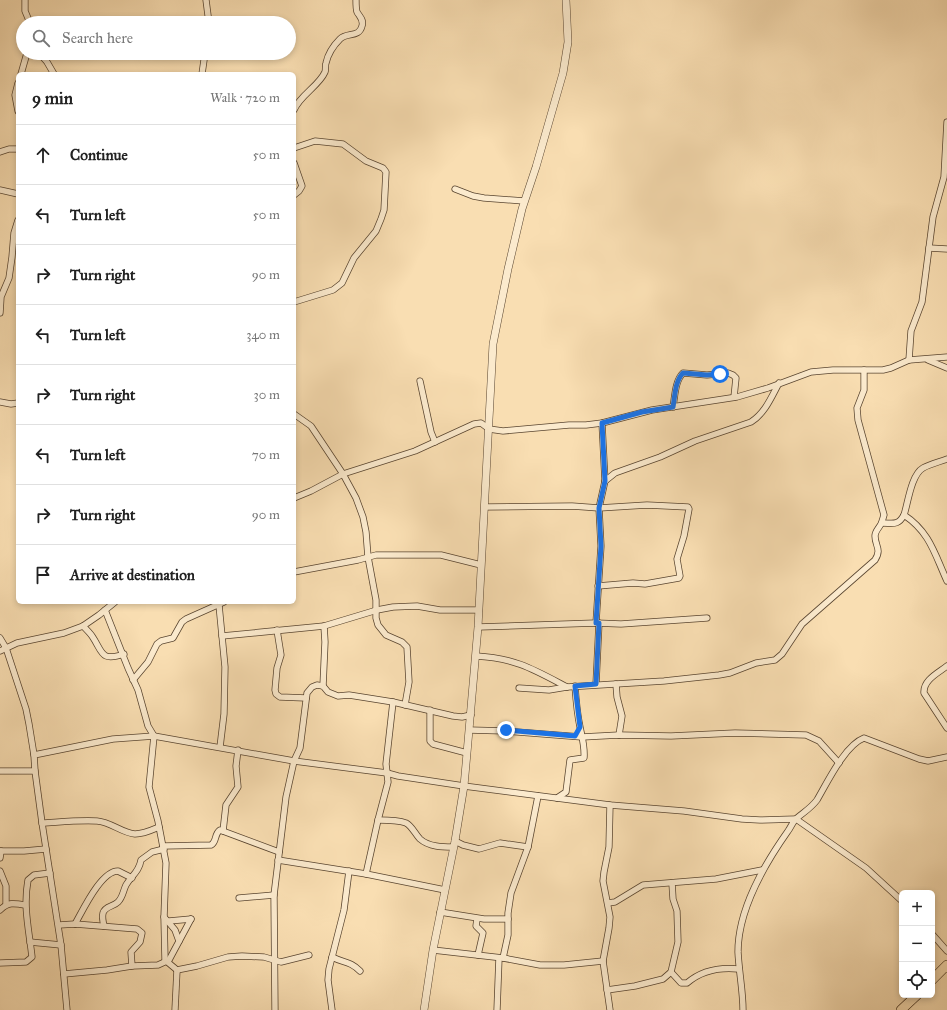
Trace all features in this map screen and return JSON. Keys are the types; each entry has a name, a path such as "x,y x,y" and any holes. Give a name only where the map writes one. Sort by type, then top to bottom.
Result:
{"main road":[{"path":"935,977 947,966"},
{"path":"901,1010 914,998"}],"street":[{"path":"24,0 27,16"},
{"path":"206,0 208,16"},
{"path":"296,105 325,72 329,54 342,37 355,35 359,33 362,28 363,24 357,13 356,0"},
{"path":"424,1010 433,950 464,786 478,627 493,344 508,269 524,201 536,167 563,73 568,42 566,0"},
{"path":"21,72 24,60"},
{"path":"45,60 53,72"},
{"path":"202,72 205,60"},
{"path":"909,360 910,331 922,302 933,217 944,177 947,122"},
{"path":"296,147 315,141 343,144 348,146 361,157 383,168 386,172 384,210 382,219 376,231 354,258 342,283 333,290 296,301"},
{"path":"0,152 9,149 16,149"},
{"path":"296,169 302,186 296,193"},
{"path":"455,189 473,196 484,198 524,201"},
{"path":"0,190 16,194"},
{"path":"0,313 1,297 9,278 16,226"},
{"path":"929,248 947,249"},
{"path":"296,497 343,474 404,455 474,424 481,424 489,429 503,432 602,423 647,411 734,397 768,388 804,374 822,370 883,370 909,360 947,357"},
{"path":"927,359 947,368"},
{"path":"519,688 549,690 567,686 664,682 730,673 756,662 775,660 779,657 802,624 875,560 878,555 879,551 875,536 876,531 882,523 884,515 858,420 857,408 864,390 864,370"},
{"path":"673,407 678,382 683,373 707,375 728,373 733,375 736,378 734,397"},
{"path":"420,381 431,432 435,442"},
{"path":"605,481 611,475 620,471 650,461 695,441 751,422 762,413 779,383"},
{"path":"768,388 773,394"},
{"path":"0,402 16,403"},
{"path":"296,416 310,426 343,474 360,506 366,532 368,557 377,610 376,618 381,629 386,635 402,642 407,647 409,682 405,705"},
{"path":"596,684 598,586 601,546 599,508 605,481 602,423"},
{"path":"882,523 897,523 902,520 914,478 918,472 923,468 947,459"},
{"path":"485,507 566,506 599,508 647,505 688,506 689,509 684,536 677,559 680,576 679,578 645,584 633,583 598,586"},
{"path":"904,516 915,522 924,532 947,582"},
{"path":"296,572 358,560 376,555 432,554 481,564"},
{"path":"3,649 84,626 112,604"},
{"path":"133,680 148,662 157,644 173,638 182,622 220,604"},
{"path":"220,747 224,714 225,666 222,636 222,604"},
{"path":"222,636 324,626 377,610 393,607 417,606 440,610 479,610"},
{"path":"105,610 142,701 148,726 154,736 149,787 164,848 166,863 165,960 177,970 198,966 228,957 264,957 281,962 309,955"},
{"path":"478,627 629,623 707,618"},
{"path":"84,626 104,656 108,658 124,654"},
{"path":"323,686 325,642 324,626"},
{"path":"277,630 281,655 277,668 275,684 276,694 280,697 306,698"},
{"path":"0,638 26,709 34,755 42,823 59,925 67,1010"},
{"path":"476,656 493,657 518,662 567,686"},
{"path":"947,666 929,680 924,687 924,693 947,728"},
{"path":"616,684 617,697 622,716 619,735"},
{"path":"275,1010 274,894 286,797 294,761 300,748 307,693 312,687 317,685 323,686 328,692 338,696 349,695 393,702 453,716 462,717 471,715"},
{"path":"557,798 566,792 570,760 584,758 575,686"},
{"path":"366,874 388,782 386,764 393,702"},
{"path":"430,710 430,740 433,744 467,753"},
{"path":"575,736 580,727"},
{"path":"469,730 506,730 582,737 619,735 671,736 735,733 806,735 819,741 839,763"},
{"path":"34,755 113,739 154,736 294,761 387,773 398,776 538,796 610,805 684,811 742,820 796,819 866,868 899,898"},
{"path":"743,1010 743,996 739,969 739,945 742,924 762,870 796,819 813,806 845,754 864,738 918,760 928,761 947,757"},
{"path":"223,831 226,805 238,788 236,766 238,750"},
{"path":"0,771 35,771"},
{"path":"497,1010 501,958 508,935 508,919 512,885 528,847 538,796"},
{"path":"610,805 608,848 603,877 608,903 609,928 603,962 610,1010"},
{"path":"378,820 403,822 410,826 421,839 427,843 440,847 454,844 479,849 500,843 528,847"},
{"path":"42,823 98,821 108,823 135,834 144,833 159,827"},
{"path":"104,926 104,910 114,905 123,896 126,886 140,868 141,860 152,852 164,848 211,845 215,841 218,832 223,831 279,852"},
{"path":"0,858 1,851 46,849"},
{"path":"278,860 366,874 445,890"},
{"path":"608,903 615,902 643,885 716,878 762,870"},
{"path":"0,871 6,886 2,907 14,903 25,905"},
{"path":"75,924 89,897 110,874 118,871 132,878"},
{"path":"332,1010 328,980 332,957 344,910 349,871"},
{"path":"0,963 26,962 32,957 25,914 25,895 28,880 34,875 50,873"},
{"path":"607,990 635,986 663,978 671,972 678,942 677,911 673,899 672,883"},
{"path":"239,898 274,894"},
{"path":"440,912 477,918 508,919"},
{"path":"64,974 132,966 158,965 167,962 191,918 166,919"},
{"path":"477,918 476,926 483,933 478,955"},
{"path":"166,919 175,930 179,941"},
{"path":"59,925 75,924 137,929 142,933 140,942 131,952 132,966"},
{"path":"935,937 947,951"},
{"path":"30,942 61,945"},
{"path":"433,950 501,958 527,963 553,965 603,962"},
{"path":"332,957 350,963 360,971"},
{"path":"671,972 681,983 687,983 696,976 710,971 728,967 739,969"},
{"path":"175,1010 177,970"}],"route":[{"path":"506,730 575,736 580,727 575,686 596,684 599,623 596,623 601,546 599,508 605,481 602,423 642,412 673,407 678,382 683,373 699,375 720,374"}]}
